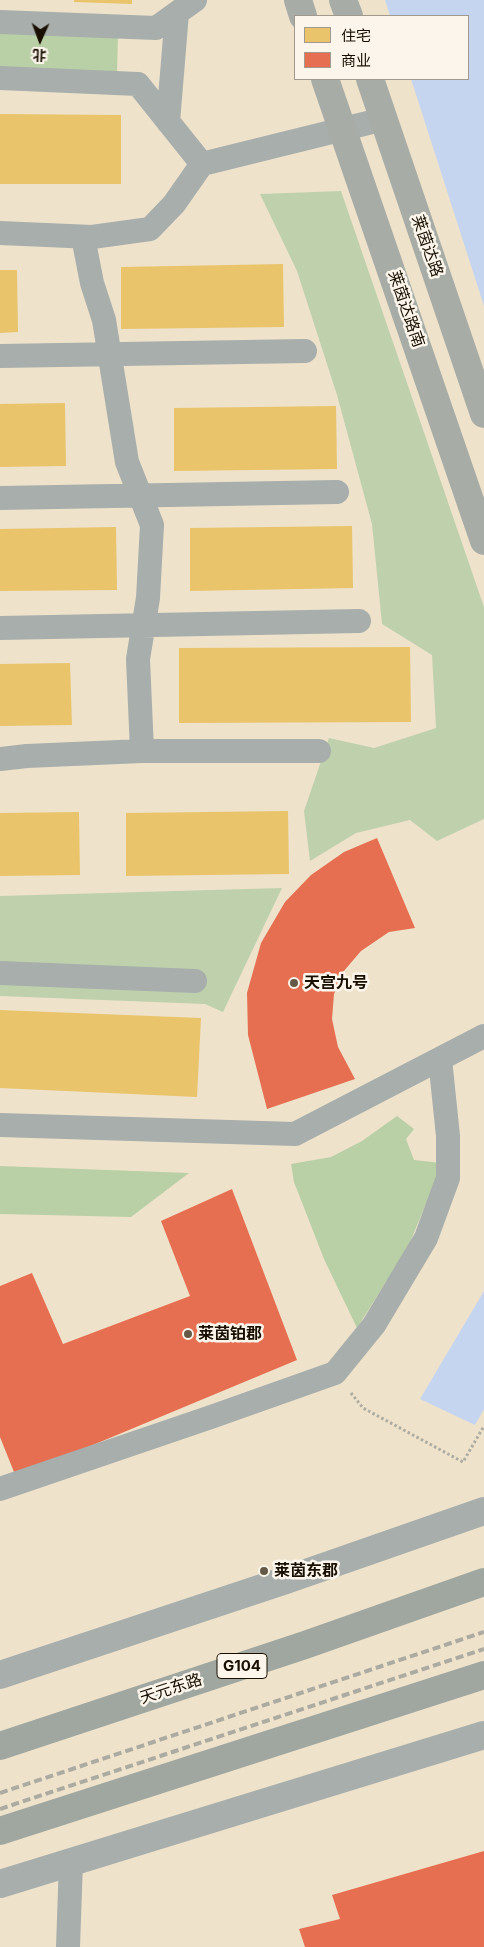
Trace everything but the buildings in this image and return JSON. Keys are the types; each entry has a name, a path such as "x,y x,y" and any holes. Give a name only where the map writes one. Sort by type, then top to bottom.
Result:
{"highway":[{"name":"天元东路","path":"0,1746 305,1645 484,1582"},
{"path":"0,1831 484,1675"}],"main road":[{"path":"298,0 303,15"},
{"path":"343,0 349,15"},
{"name":"莱茵达路南","path":"325,80 484,541"},
{"name":"莱茵达路","path":"370,80 484,414"}],"street":[{"path":"0,22 156,28 186,6"},
{"path":"168,122 186,6"},
{"path":"0,78 138,84 202,164"},
{"path":"0,233 83,236 150,229 174,204 202,164 384,119"},
{"path":"83,236 92,283 104,320 126,462 152,525 148,598 138,659 142,751"},
{"path":"0,356 306,351"},
{"path":"0,498 337,492"},
{"path":"0,628 359,621"},
{"path":"0,759 142,751 319,751"},
{"path":"0,973 195,981"},
{"path":"0,1125 295,1134 484,1036"},
{"path":"0,1489 335,1373 374,1325 426,1238 448,1178 448,1136 440,1059"},
{"path":"0,1674 286,1580 484,1511"},
{"path":"0,1884 484,1735"},
{"path":"68,1947 71,1862"}],"path":[{"path":"335,1373 363,1408 463,1462 484,1426"}],"green space":[{"path":"0,28 118,33 117,74 0,72"},
{"path":"341,191 484,607 484,819 437,841 410,820 356,833 310,861 304,811 329,738 374,748 436,728 432,655 382,624 372,524 337,395 297,271 260,194"},
{"path":"282,888 223,1012 205,1004 0,996 0,896"},
{"path":"397,1116 414,1129 406,1139 414,1160 441,1163 437,1184 425,1206 408,1247 357,1328 324,1259 294,1182 291,1164 331,1157 362,1141"},
{"path":"0,1166 189,1173 131,1217 0,1214"}],"water":[{"path":"385,0 484,0 484,306 411,80 469,80 469,15 390,15"},
{"path":"484,1291 484,1409 475,1425 420,1399"}],"railway":[{"path":"0,1793 484,1632"},
{"path":"0,1809 484,1649"}],"place":[{"name":"天宫九号","path":"294,983"},
{"name":"莱茵铂郡","path":"188,1334"},
{"name":"莱茵东郡","path":"264,1571"}]}
